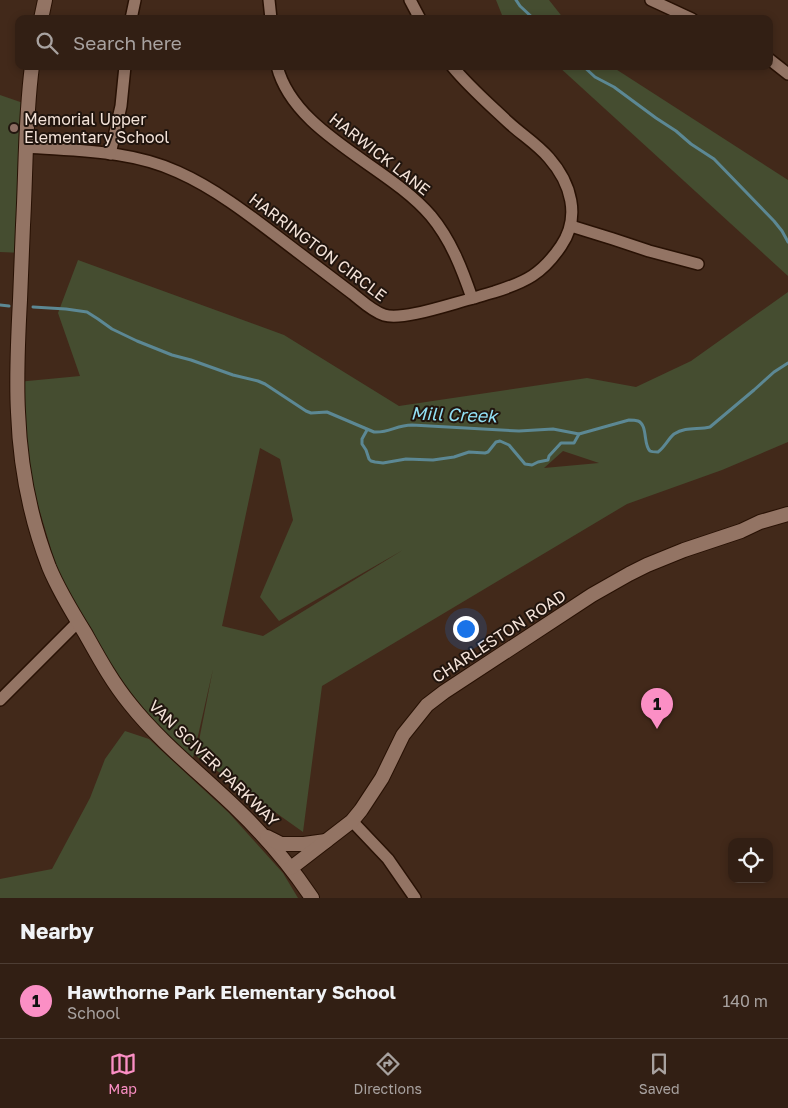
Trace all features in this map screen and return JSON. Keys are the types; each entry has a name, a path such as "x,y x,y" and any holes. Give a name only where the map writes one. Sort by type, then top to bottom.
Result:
{"street":[{"path":"42,15 46,0"},
{"path":"132,15 135,0"},
{"path":"269,0 270,15"},
{"path":"410,0 418,15"},
{"path":"651,0 683,15"},
{"path":"773,62 788,74"},
{"name":"VAN SCIVER PARKWAY","path":"32,70 26,147 18,349 18,410 19,438 26,488 40,541 59,590 118,690 161,739 264,836 292,868 312,898"},
{"path":"110,154 121,106 125,70"},
{"name":"HARWICK LANE","path":"279,70 291,97 308,118 398,186 432,217 453,251 472,298"},
{"name":"HARRINGTON CIRCLE","path":"26,147 130,157 177,171 206,187 247,214 372,310 386,316 416,313 492,293 523,282 535,275 555,256 568,235 571,226 572,210 570,195 562,177 549,158 488,104 456,70"},
{"path":"571,226 649,251 698,264"},
{"name":"CHARLESTON ROAD","path":"292,868 352,821 382,778 403,735 428,705 444,692 629,574 684,550 741,531 760,522 788,514"},
{"path":"0,700 78,622"},
{"path":"352,821 388,859 415,898"},
{"path":"264,836 281,844 304,844 328,840"}],"green space":[{"path":"496,0 549,0 561,15 502,15"},
{"path":"562,70 617,70 788,180 788,276"},
{"path":"0,95 29,105 23,253 0,252"},
{"path":"78,260 284,335 399,406 587,378 636,387 691,361 788,292 788,442 722,470 627,504 322,686 303,832 196,756 213,669 191,767 72,620 19,441 17,382 80,376 58,313","holes":["260,448 280,459 293,520 260,597 279,621 403,550 263,636 222,626","563,451 599,463 544,468"]},
{"path":"125,731 149,739 229,813 283,873 298,898 0,898 0,879 52,869 90,798 105,759"}],"waterway":[{"path":"516,0 530,15"},
{"path":"587,70 714,159 774,221 788,242"},
{"name":"Mill Creek","path":"0,305 9,306"},
{"name":"Mill Creek","path":"33,307 87,312 112,329 137,341 172,355 258,381 306,411 311,413 327,412 374,432 412,425 519,431 553,429 579,434 634,420 641,423 650,451 658,452 674,434 688,429 710,427 774,372 788,363"},
{"path":"367,430 362,439 362,444 369,459 383,463 406,459 433,460 454,457 469,452 485,453 496,442 500,441 509,445 525,464 532,465 548,460 549,456 561,443 574,443 579,434"}],"place":[{"name":"Memorial Upper Elementary School","path":"14,128"},
{"name":"Hawthorne Park Elementary School","path":"657,729"}]}
